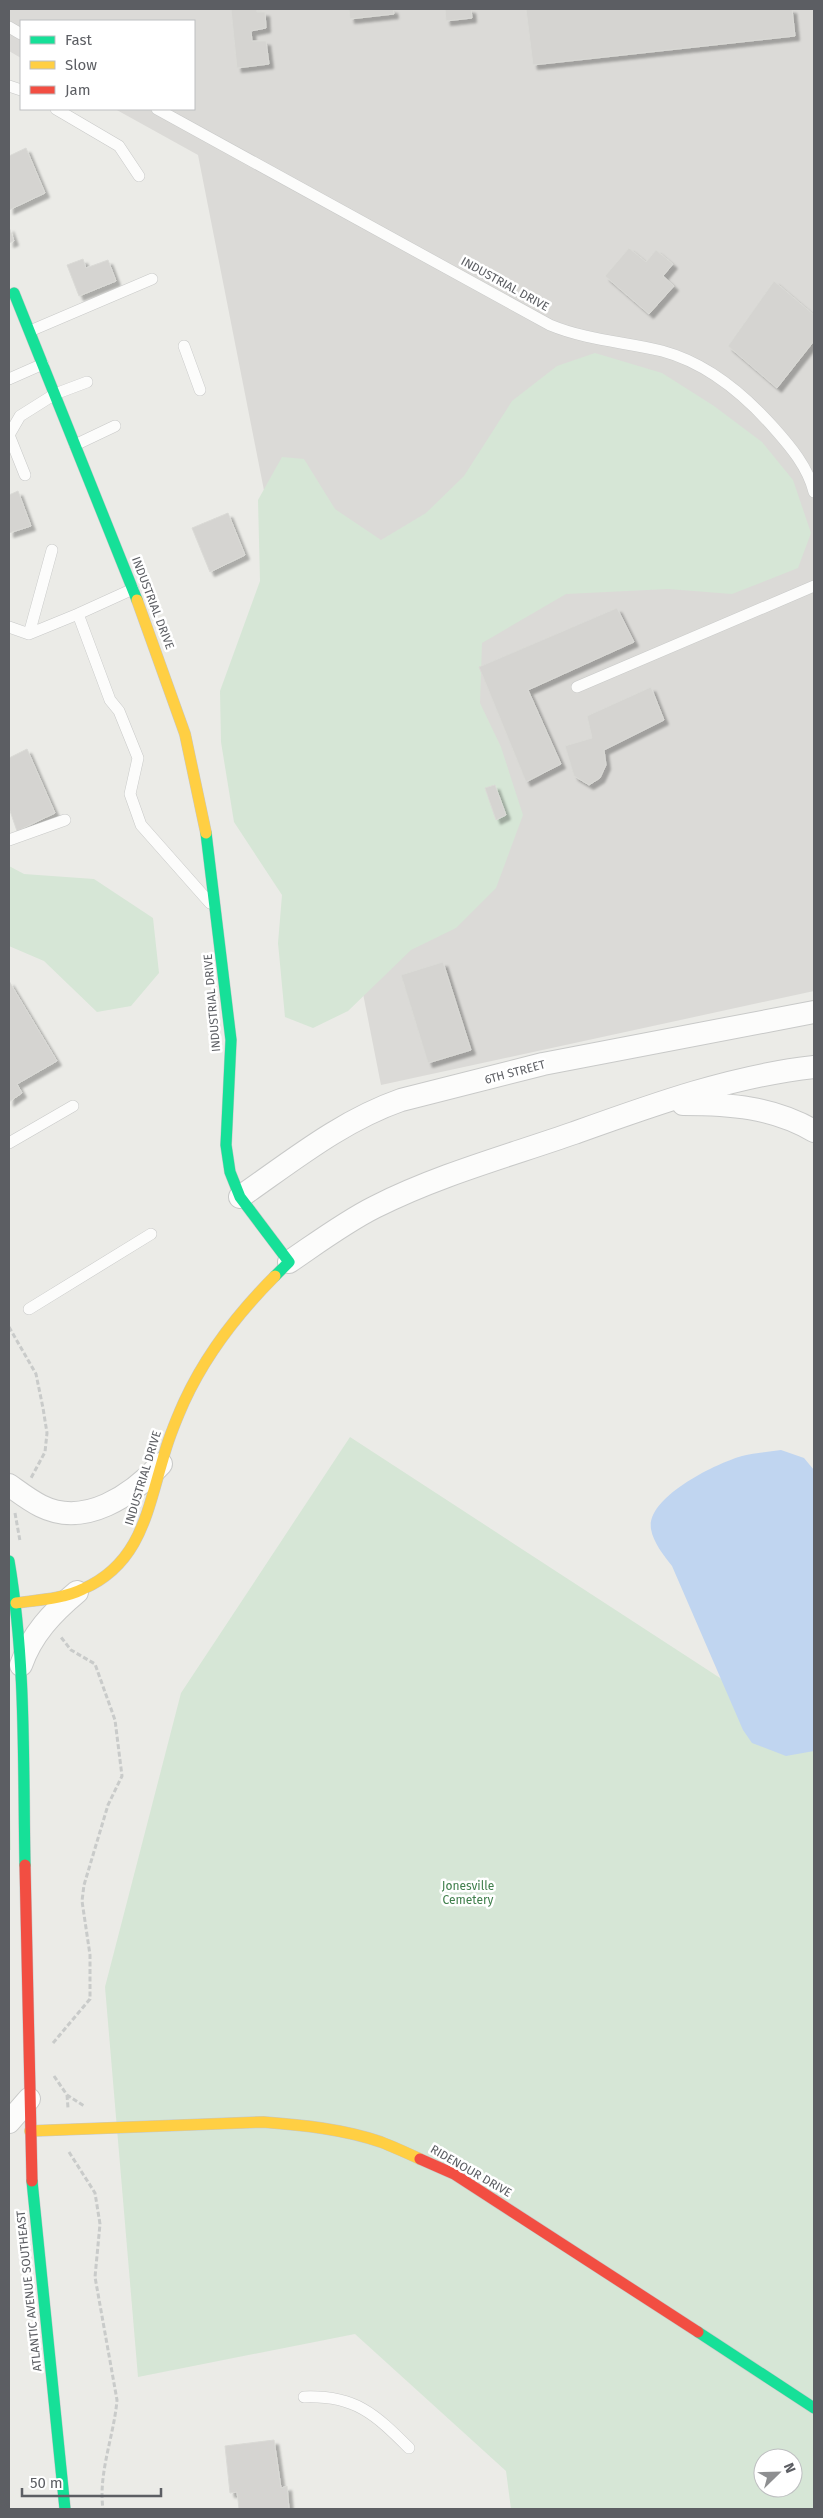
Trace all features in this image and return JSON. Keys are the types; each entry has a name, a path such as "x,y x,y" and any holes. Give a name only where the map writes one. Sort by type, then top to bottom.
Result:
{"street":[{"name":"INDUSTRIAL DRIVE","path":"14,292 133,589 162,664 185,734 202,806 231,1040 226,1145 230,1172 240,1197 289,1262 248,1304 210,1356 186,1398 160,1464 151,1506 138,1539 113,1571 99,1581 77,1592 16,1603"},
{"name":"6TH STREET","path":"240,1197 330,1134 380,1108 401,1100 543,1064 814,1012"},
{"path":"289,1262 358,1216 444,1178 660,1104 760,1075 814,1067"},
{"path":"660,1104 725,1104 750,1107 776,1114 814,1131"},
{"path":"16,1490 54,1511 88,1511 117,1501 148,1478 160,1464"},
{"name":"ATLANTIC AVENUE SOUTHEAST","path":"9,1561 16,1603 21,1666 28,1928 30,2131 36,2229 65,2509"},
{"path":"21,1666 33,1637 44,1622 77,1592"},
{"path":"9,2122 29,2099"},
{"name":"RIDENOUR DRIVE","path":"30,2131 263,2122 340,2132 381,2142 447,2170 814,2408"}],"lane":[{"path":"9,27 20,33"},
{"path":"58,110 119,146 139,176"},
{"name":"INDUSTRIAL DRIVE","path":"159,110 550,325 581,335 662,351 684,358 708,370 752,403 794,451 814,492"},
{"path":"30,331 152,280"},
{"path":"184,346 200,390"},
{"path":"9,379 43,364"},
{"path":"25,475 9,434 20,416 55,394 87,382"},
{"path":"75,445 115,426"},
{"path":"29,634 52,550"},
{"path":"577,687 814,586"},
{"path":"9,627 29,634 133,589"},
{"path":"78,614 110,700 119,711 138,758 130,794 141,825 216,910"},
{"path":"9,840 65,820"},
{"path":"9,1144 73,1106"},
{"path":"29,1309 151,1234"},
{"path":"304,2397 328,2396 372,2413 409,2448"}],"path":[{"path":"9,1328 36,1374 41,1389 47,1433 45,1452 32,1474 16,1490 14,1513 20,1542"},
{"path":"44,1622 71,1650 95,1664 115,1720 122,1776 108,1805 84,1885 82,1901 90,1955 90,1999 51,2046"},
{"path":"52,2071 54,2078 67,2095 86,2107"},
{"path":"67,2095 69,2155 95,2193 100,2224 95,2277 117,2400 115,2421 104,2472 103,2509"}],"shaded area":[{"path":"9,9 814,9 814,991 381,1085 198,155 117,110 195,110 195,20 20,20 20,57 9,51"}],"green space":[{"path":"595,353 662,373 714,406 762,442 793,480 811,533 798,568 732,594 668,589 566,594 482,643 480,703 501,747 523,815 496,888 456,928 411,950 348,1011 313,1028 285,1017 278,943 282,895 234,822 221,742 220,691 260,581 258,500 282,457 304,459 335,509 381,540 426,513 464,476 512,401 557,366"},
{"path":"9,866 24,874 94,879 153,918 159,973 131,1006 97,1012 44,961 9,946"},
{"name":"Jonesville Cemetery","path":"350,1437 737,1689 814,1743 814,2509 511,2509 506,2471 355,2334 138,2377 105,1987 181,1693"},
{"path":"9,1771 11,1850 9,1850"}],"water":[{"path":"781,1450 804,1458 814,1470 814,1751 786,1756 752,1743 743,1730 672,1566 656,1544 651,1529 652,1517 660,1505 685,1483 717,1466 742,1456"}],"building":[{"path":"231,9 257,9 257,12 265,12 266,28 251,31 252,41 266,41 269,64 237,68"},
{"path":"349,9 393,9 394,14 350,19"},
{"path":"445,9 471,9 472,18 446,21"},
{"path":"526,9 792,9 795,36 533,65"},
{"path":"26,148 45,193 9,210 9,156"},
{"path":"9,227 14,241 9,243"},
{"path":"629,248 646,262 656,250 673,264 663,276 674,286 649,314 605,276"},
{"path":"83,259 86,268 108,260 116,281 79,296 67,265"},
{"path":"774,281 814,315 814,341 777,388 728,346"},
{"path":"18,491 31,526 9,533 9,495"},
{"path":"228,513 245,555 210,572 192,528"},
{"path":"617,608 634,642 528,690 561,764 526,782 479,667"},
{"path":"651,687 664,720 604,750 606,765 600,778 589,785 574,776 565,746 592,738 587,716"},
{"path":"27,749 55,813 17,831 9,808 9,758"},
{"path":"495,785 506,815 496,820 485,788"},
{"path":"443,962 471,1050 428,1063 401,975"},
{"path":"9,981 57,1061 17,1084 22,1093 9,1102"},
{"path":"274,2440 281,2488 287,2486 289,2509 239,2509 237,2492 230,2493 225,2446"}],"traffic: fast":[{"path":"14,293 137,600"},
{"path":"206,833 231,1040 226,1145 230,1172 240,1197 289,1262 275,1276"},
{"path":"9,1561 21,1675 25,1865"},
{"path":"32,2181 65,2509"},
{"path":"698,2332 814,2408"}],"traffic: slow":[{"path":"137,600 185,734 206,833"},
{"path":"16,1603 59,1597 83,1589 102,1578 117,1566 129,1551 146,1517 165,1452 181,1409 202,1367 236,1319 275,1276"},
{"path":"30,2131 263,2122 307,2126 352,2134 381,2142 420,2159"}],"traffic: jam":[{"path":"25,1865 32,2181"},
{"path":"420,2159 454,2174 698,2332"}]}
